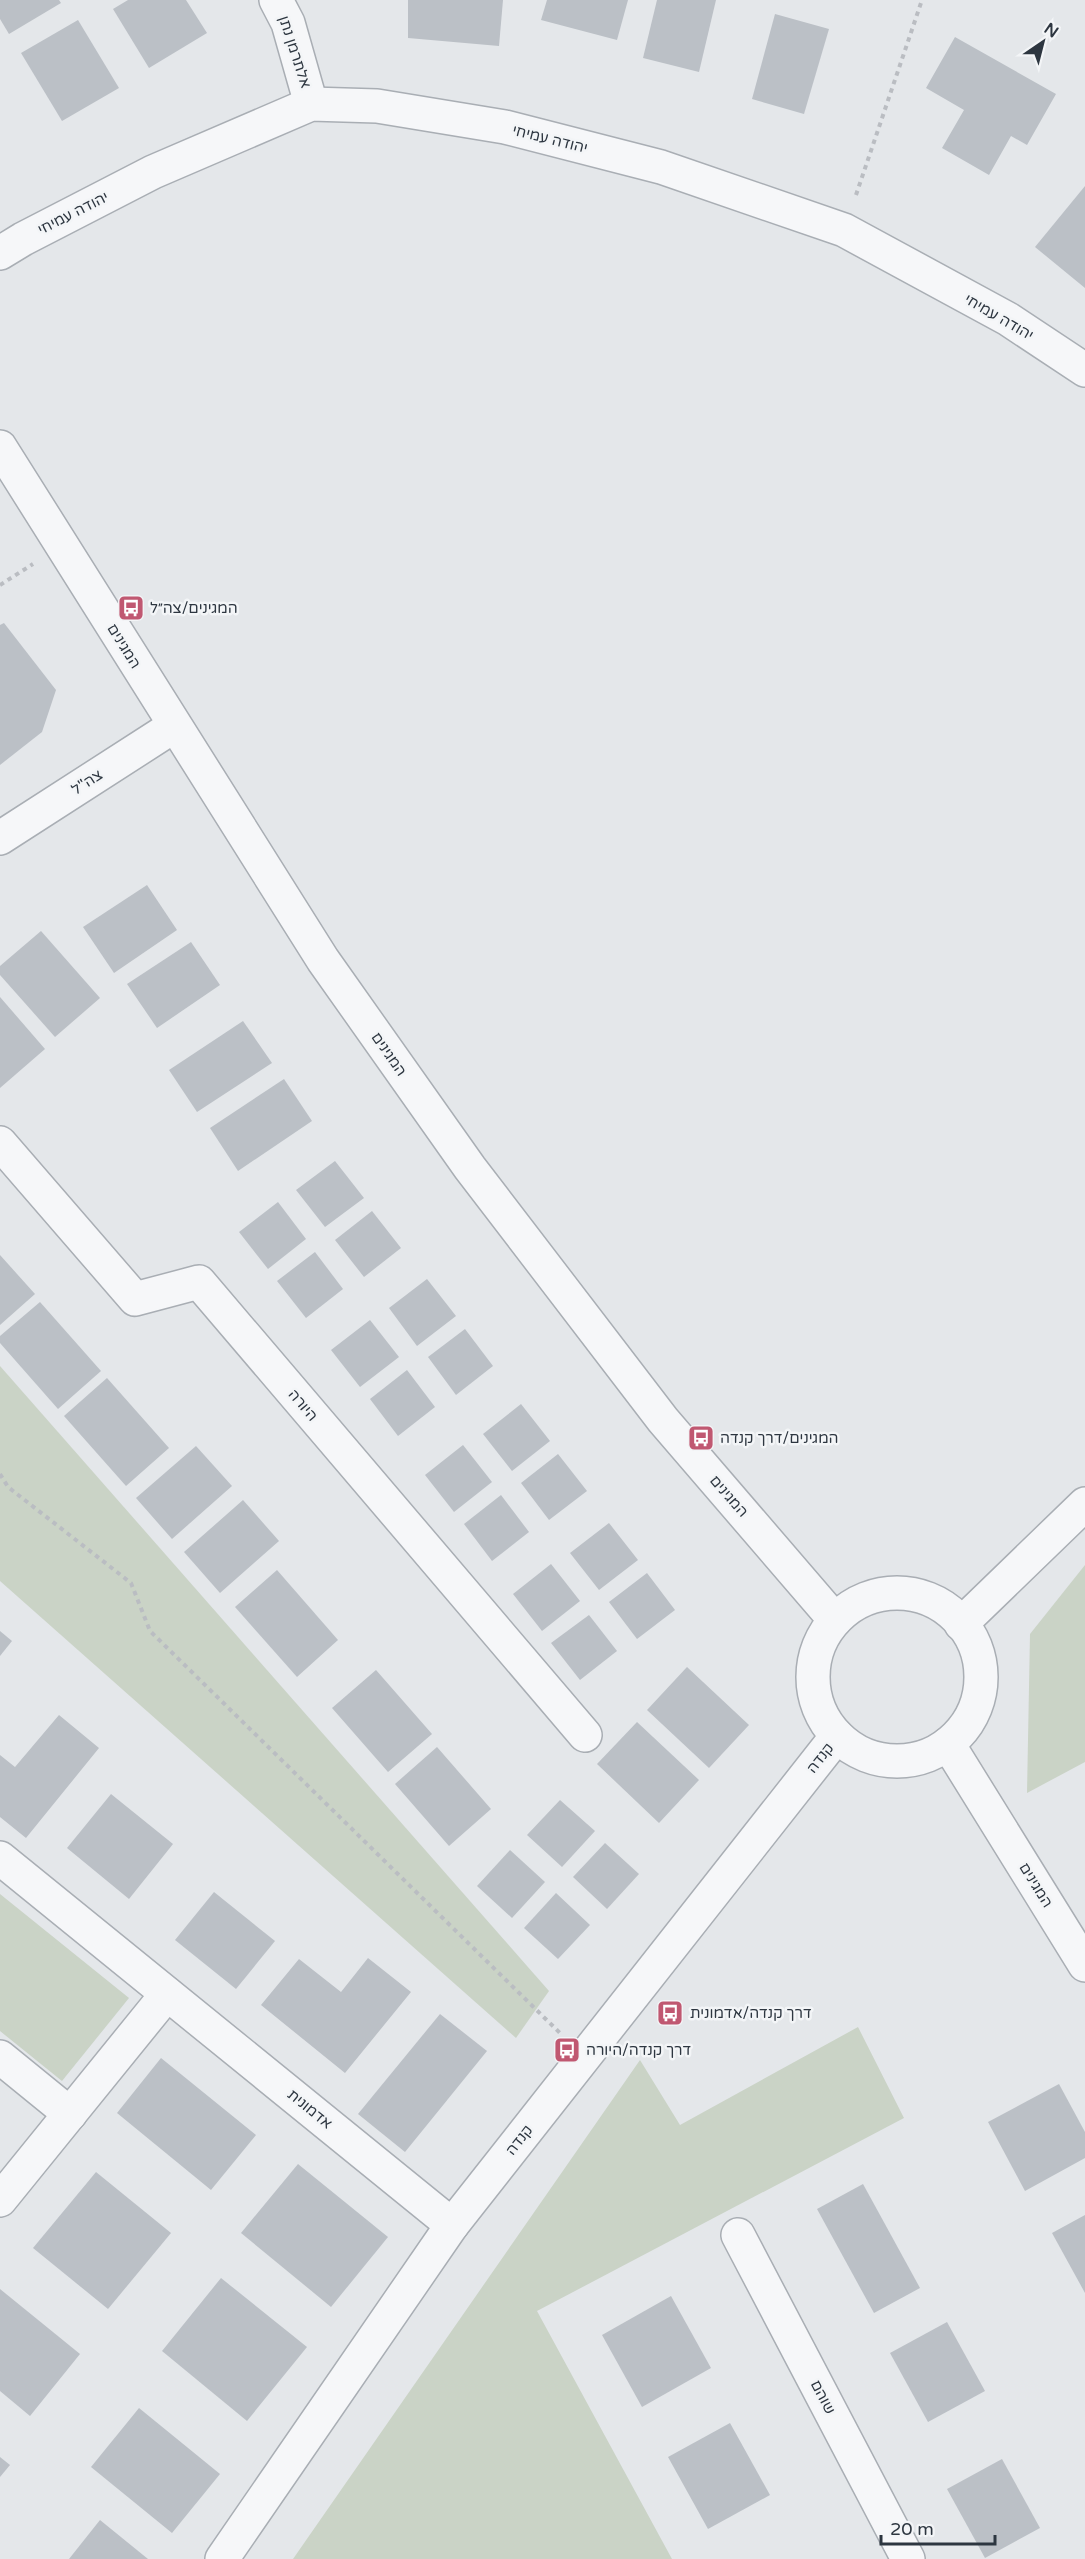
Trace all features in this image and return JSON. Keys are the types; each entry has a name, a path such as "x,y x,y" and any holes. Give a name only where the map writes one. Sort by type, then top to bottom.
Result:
{"street":[{"name":"אלתרמן נתן","path":"276,0 288,23 311,104"},
{"name":"יהודה עמיחי","path":"0,253 23,238 153,172 311,104 377,106 505,127 661,167 844,230 1008,319 1085,370"},
{"name":"המגינים","path":"0,447 323,960 470,1168 663,1420 835,1620"},
{"name":"צה\"ל","path":"0,837 174,726"},
{"name":"היורה","path":"0,1143 135,1299 199,1282 585,1735"},
{"path":"961,1624 1085,1504"},
{"path":"885,1594 913,1595 940,1605 961,1624 975,1647 981,1673 978,1700 967,1725 948,1744 927,1756 904,1761 887,1760 856,1751 837,1736 822,1715 814,1691 813,1665 821,1641 835,1620 858,1603 885,1594"},
{"name":"קנדה","path":"222,2559 452,2225 837,1736"},
{"name":"המגינים","path":"948,1744 1085,1965"},
{"name":"אדמונית","path":"0,1858 452,2225"},
{"path":"0,2200 167,1994"},
{"path":"0,2057 70,2114"},
{"name":"שוהם","path":"738,2235 908,2559"}],"path":[{"path":"844,230 922,0"},
{"path":"0,1474 8,1487 131,1583 150,1631 584,2057"}],"shaded area":[{"path":"0,1366 549,1991 516,2038 0,1581"},
{"path":"1085,1565 1085,1762 1027,1793 1030,1634"},
{"path":"0,1894 129,1998 62,2081 0,2031"},
{"path":"858,2027 904,2118 537,2311 672,2559 293,2559 640,2060 680,2125"}],"building":[{"path":"0,0 59,0 61,3 9,34 0,19"},
{"path":"128,0 186,0 207,33 149,68 113,9"},
{"path":"408,0 503,0 499,46 408,38"},
{"path":"547,0 628,0 617,40 541,20"},
{"path":"657,0 716,0 699,72 643,58"},
{"path":"775,14 829,29 804,114 752,99"},
{"path":"78,20 119,88 62,121 21,53"},
{"path":"955,37 1056,94 1027,145 1011,136 989,175 942,148 964,110 926,88"},
{"path":"1085,186 1085,288 1035,247"},
{"path":"4,623 56,690 42,732 0,765 0,625"},
{"path":"147,885 177,930 114,973 83,927"},
{"path":"41,931 100,998 55,1037 0,975 0,966"},
{"path":"191,942 220,985 157,1028 127,984"},
{"path":"0,997 45,1049 0,1088"},
{"path":"243,1021 272,1063 197,1112 169,1070"},
{"path":"284,1079 312,1121 238,1171 210,1128"},
{"path":"335,1161 364,1198 325,1227 296,1190"},
{"path":"278,1202 306,1239 268,1269 239,1232"},
{"path":"372,1211 401,1248 364,1277 335,1240"},
{"path":"315,1252 343,1289 306,1318 277,1281"},
{"path":"0,1255 35,1294 0,1325"},
{"path":"427,1279 456,1316 417,1346 389,1308"},
{"path":"40,1302 101,1371 58,1409 0,1343 0,1336"},
{"path":"370,1320 399,1357 360,1387 331,1350"},
{"path":"465,1329 493,1366 456,1395 428,1357"},
{"path":"407,1370 435,1407 398,1436 370,1399"},
{"path":"107,1378 169,1448 126,1486 64,1416"},
{"path":"521,1404 550,1441 512,1471 483,1434"},
{"path":"463,1445 492,1482 454,1512 425,1475"},
{"path":"196,1446 232,1486 172,1539 136,1498"},
{"path":"558,1454 587,1491 549,1520 521,1483"},
{"path":"501,1495 529,1532 492,1561 464,1524"},
{"path":"243,1500 279,1541 220,1593 184,1552"},
{"path":"609,1523 638,1560 599,1590 570,1553"},
{"path":"551,1564 580,1601 542,1631 513,1594"},
{"path":"277,1570 338,1640 297,1677 235,1607"},
{"path":"647,1573 675,1610 637,1639 609,1602"},
{"path":"589,1615 617,1651 580,1680 551,1643"},
{"path":"0,1631 12,1641 0,1656"},
{"path":"687,1667 749,1725 709,1768 647,1710"},
{"path":"376,1670 432,1734 388,1772 332,1708"},
{"path":"59,1715 99,1748 26,1838 0,1817 0,1755 15,1767"},
{"path":"637,1722 699,1780 659,1823 597,1764"},
{"path":"437,1747 491,1809 449,1846 395,1784"},
{"path":"111,1794 173,1844 129,1899 67,1848"},
{"path":"560,1800 595,1831 562,1867 527,1835"},
{"path":"605,1843 639,1874 607,1909 573,1877"},
{"path":"510,1850 545,1882 512,1918 477,1886"},
{"path":"214,1892 275,1941 236,1989 175,1940"},
{"path":"556,1893 590,1925 558,1959 524,1928"},
{"path":"368,1958 411,1992 345,2073 261,2005 299,1959 341,1992"},
{"path":"440,2014 487,2051 405,2152 358,2114"},
{"path":"161,2058 256,2135 211,2190 117,2113"},
{"path":"1059,2084 1085,2132 1085,2158 1025,2191 988,2122"},
{"path":"298,2164 388,2237 331,2307 241,2233"},
{"path":"96,2172 171,2233 108,2309 33,2248"},
{"path":"863,2184 920,2288 874,2313 817,2209"},
{"path":"1085,2215 1085,2293 1052,2233"},
{"path":"221,2278 307,2347 247,2421 162,2351"},
{"path":"0,2289 80,2354 30,2416 0,2391"},
{"path":"671,2296 711,2368 642,2407 602,2335"},
{"path":"947,2322 985,2391 928,2422 890,2353"},
{"path":"139,2408 220,2474 172,2533 91,2467"},
{"path":"730,2423 770,2495 708,2529 668,2457"},
{"path":"0,2457 10,2465 0,2477"},
{"path":"1002,2459 1040,2528 985,2558 947,2489"},
{"path":"100,2520 148,2559 69,2559"}],"place":[{"name":"המגינים/צה״ל","path":"131,608"},
{"name":"המגינים/דרך קנדה","path":"701,1438"},
{"name":"דרך קנדה/אדמונית","path":"670,2013"},
{"name":"דרך קנדה/היורה","path":"567,2050"}]}
